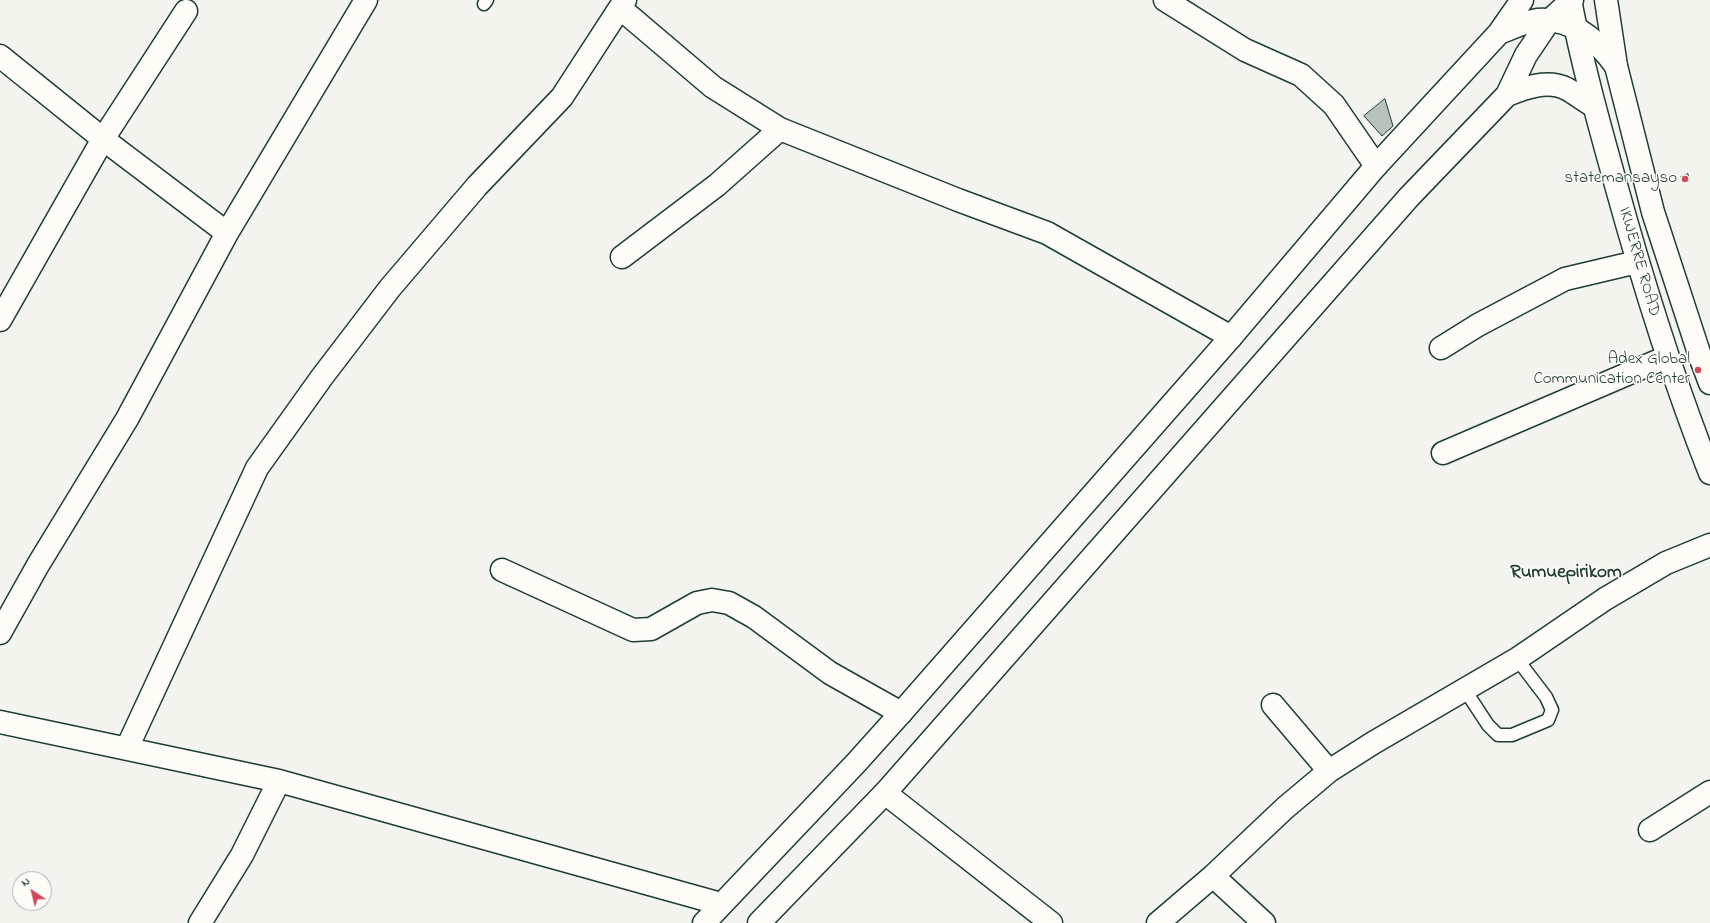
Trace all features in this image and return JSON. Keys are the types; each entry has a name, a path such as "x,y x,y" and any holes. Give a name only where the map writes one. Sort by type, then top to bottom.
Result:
{"street":[{"path":"1166,0 1245,50 1301,76 1334,104 1349,124 1376,166"},
{"path":"704,923 902,713 1231,337 1376,166 1499,33 1522,0"},
{"path":"759,923 885,792 1409,197 1507,95 1526,55 1549,20 1571,0"},
{"name":"IKWERRE ROAD","path":"1571,0 1594,106 1637,262 1667,357 1710,473"},
{"name":"IKWERRE ROAD","path":"1606,0 1616,66 1653,212 1705,357 1710,383"},
{"path":"0,633 38,565 127,419 227,233 358,3"},
{"path":"127,748 257,468 322,377 390,288 477,186 562,97 622,4 713,87 780,129 958,200 1047,233 1231,337"},
{"path":"0,320 103,139 186,11"},
{"path":"1499,33 1524,23 1537,20 1549,20 1563,23 1588,34 1616,66"},
{"path":"0,56 103,139 227,233"},
{"path":"1507,95 1526,87 1550,85 1567,88 1594,106"},
{"path":"622,257 717,185 780,129"},
{"path":"1442,348 1478,325 1565,279 1637,262"},
{"path":"1443,453 1667,357"},
{"path":"1158,923 1214,876 1284,808 1329,771 1373,743 1517,659 1605,599 1660,567 1710,546"},
{"path":"502,570 633,630 652,629 697,603 712,600 729,603 754,617 830,673 902,713"},
{"path":"1273,705 1329,771"},
{"path":"0,722 279,781 721,904"},
{"path":"200,923 242,855 279,781"},
{"path":"885,792 1051,923"},
{"path":"1650,830 1710,792"},
{"path":"1214,876 1264,923"}],"lane":[{"path":"1465,690 1488,725 1498,735 1512,735 1548,720 1552,710 1546,697 1517,659"}],"building":[{"path":"1385,99 1393,126 1382,136 1364,116"},
{"name":"statemansayso","path":"1688,174 1689,181 1684,182 1681,177"}],"place":[{"name":"statemansayso","path":"1685,179"},
{"name":"Adex Global Communication Center","path":"1698,370"}],"district":[{"name":"Rumuepirikom","path":"1566,574"}]}
